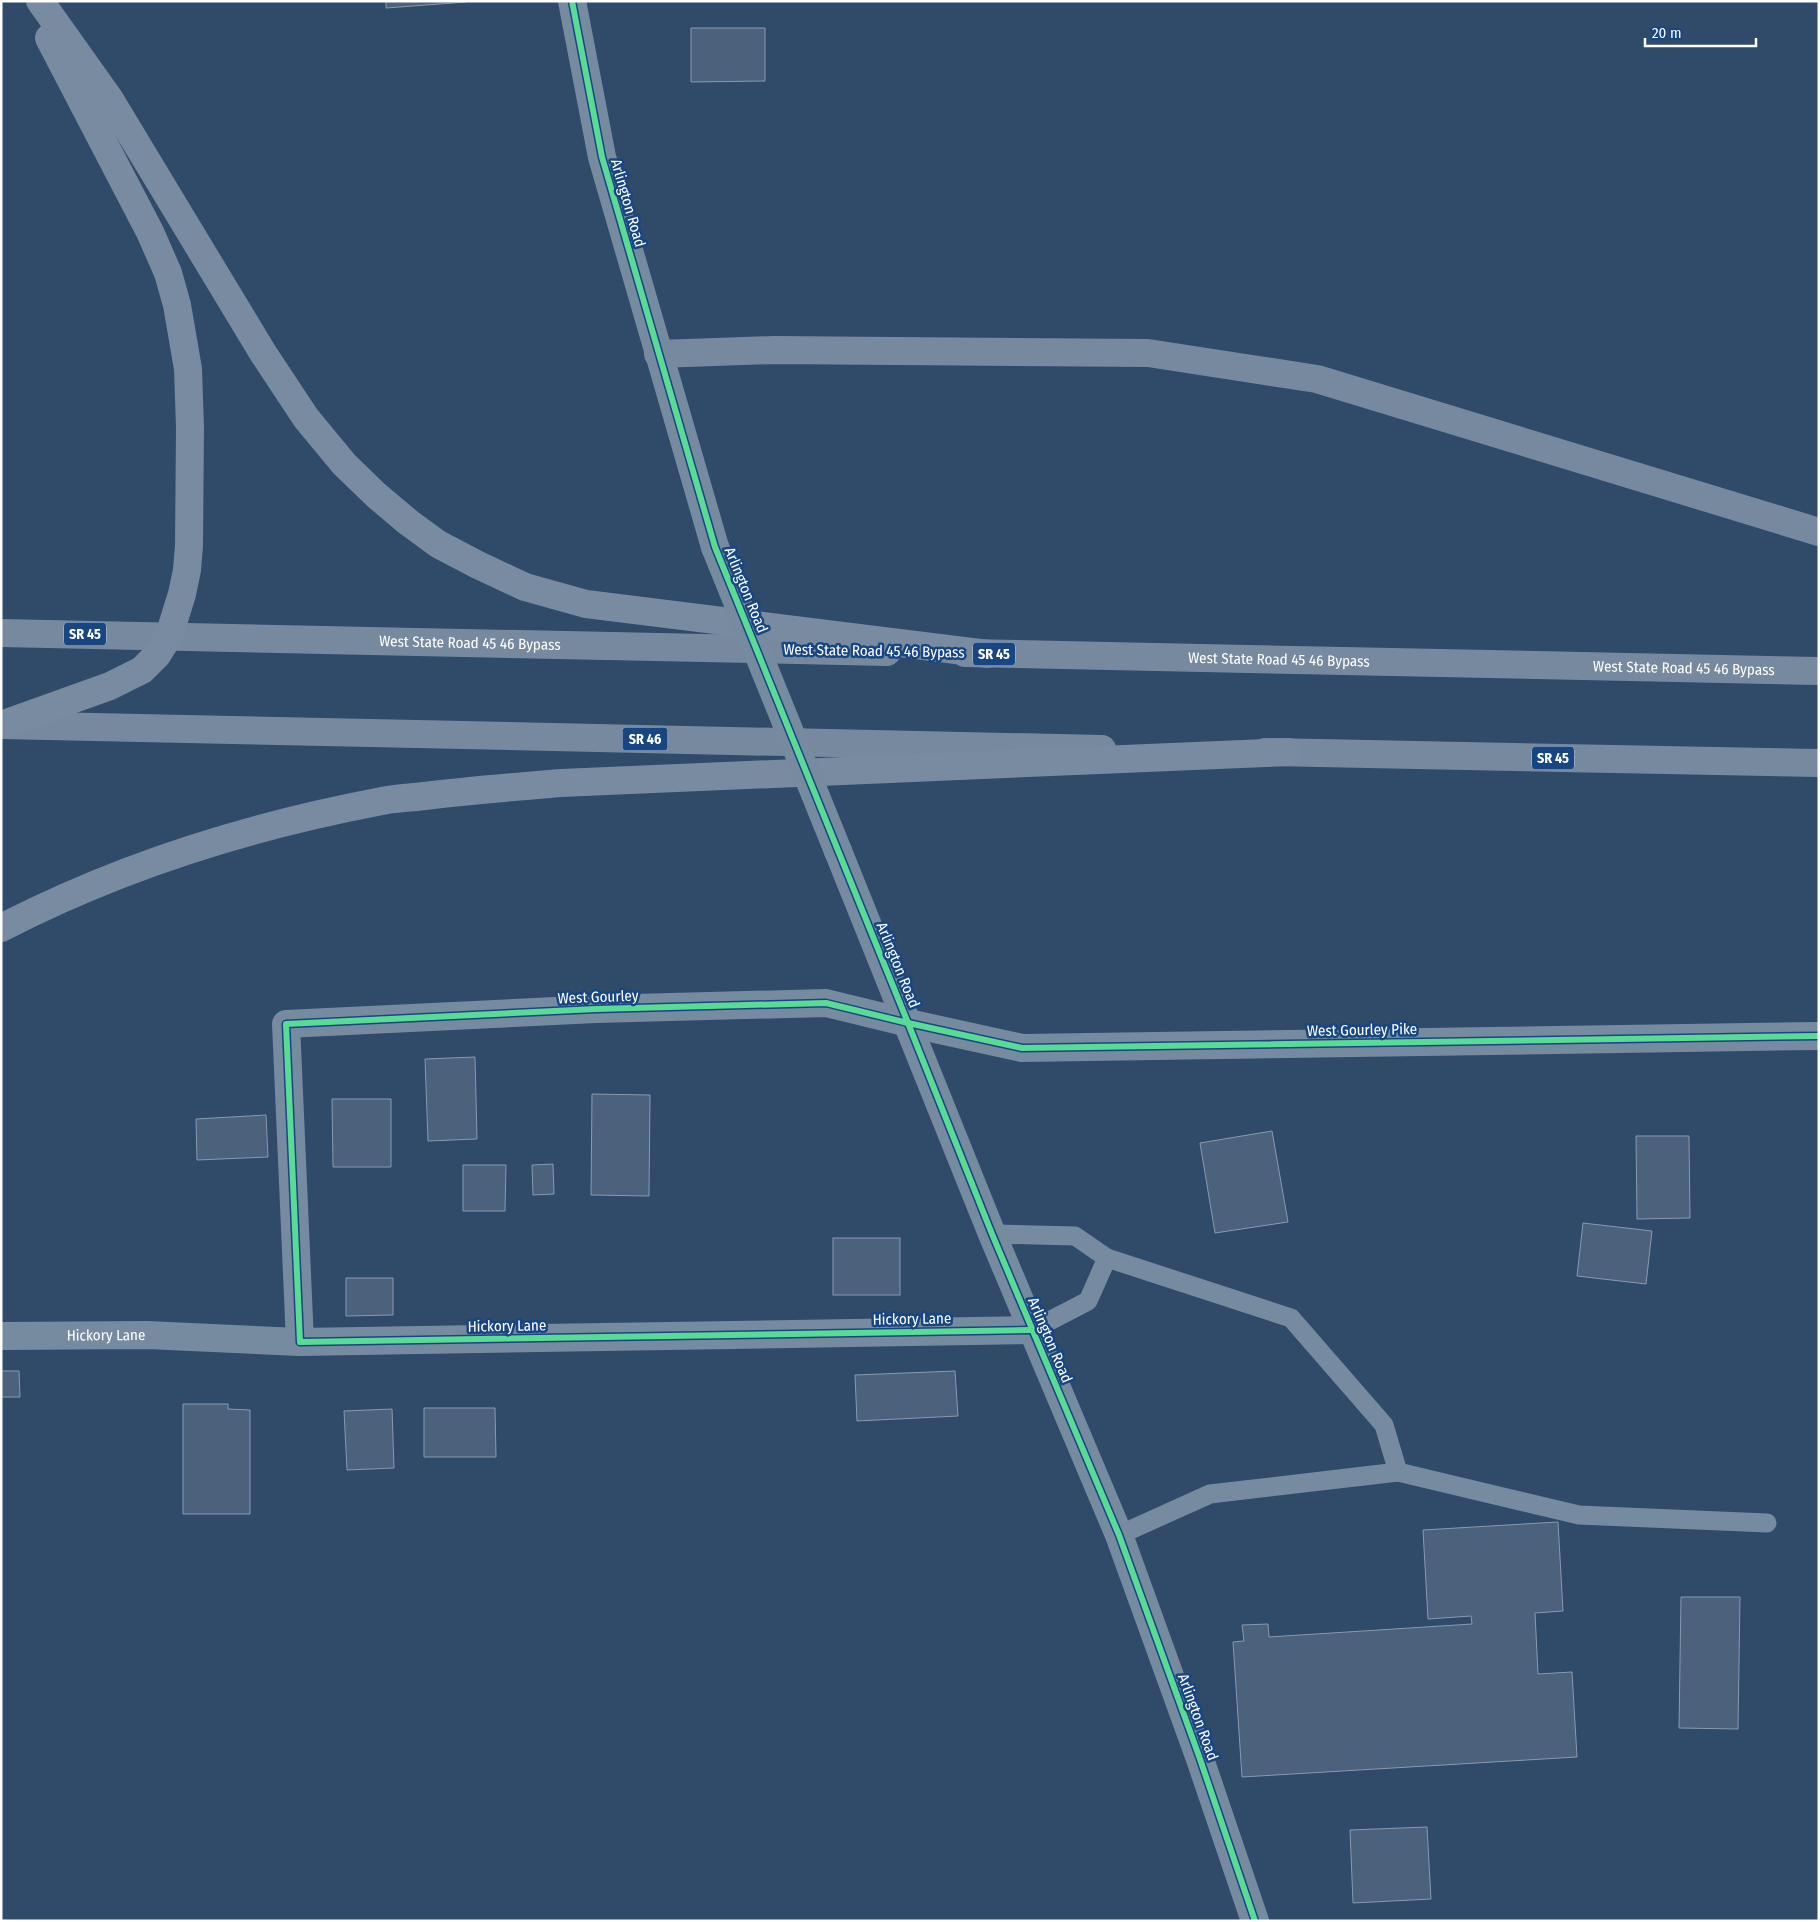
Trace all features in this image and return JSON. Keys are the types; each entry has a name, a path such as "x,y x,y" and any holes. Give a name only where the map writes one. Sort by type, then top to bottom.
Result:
{"highway":[{"path":"1,725 110,686 142,670 157,655 169,636 182,594 188,546 190,428 188,369 177,304 168,273 150,232 30,1"},
{"path":"40,1 109,98 263,353 306,418 344,464 376,495 438,544 525,587 586,604 988,654"},
{"path":"658,354 774,350 1148,353 1317,379 1819,532"},
{"name":"SR 45","path":"1,632 169,636"},
{"name":"West State Road 45 46 Bypass","path":"169,636 1819,671"},
{"name":"SR 46","path":"1,725 1288,752"},
{"name":"SR 45","path":"1,928 40,908 123,873 209,842 378,801 466,791 561,783 1288,752 1819,763"}],"street":[{"name":"Arlington Road","path":"572,1 602,157 715,547 992,1234 1119,1535 1200,1759 1255,1921"},
{"name":"West Gourley","path":"300,1342 286,1024 596,1009 826,1003 908,1023"},
{"name":"West Gourley Pike","path":"908,1023 1022,1048 1819,1036"},
{"name":"Hickory Lane","path":"1,1336 147,1334 300,1342 1032,1330"}],"lane":[{"path":"992,1234 1074,1236 1107,1258 1291,1318 1384,1425 1398,1472"},
{"path":"1032,1330 1088,1301 1107,1258"},
{"path":"1119,1535 1210,1494 1398,1472 1579,1515 1767,1523"}],"building":[{"path":"386,1 466,1 466,2 386,8"},
{"path":"691,28 765,28 765,81 691,82"},
{"path":"475,1057 477,1139 428,1141 425,1059"},
{"path":"592,1094 650,1095 649,1196 591,1195"},
{"path":"332,1099 391,1099 391,1167 333,1167"},
{"path":"266,1115 268,1157 197,1160 196,1119"},
{"path":"1272,1131 1288,1222 1215,1233 1200,1143"},
{"path":"1636,1136 1689,1136 1690,1218 1637,1219"},
{"path":"553,1164 554,1194 533,1195 532,1165"},
{"path":"463,1165 506,1165 505,1211 463,1211"},
{"path":"1583,1223 1652,1231 1646,1284 1577,1276"},
{"path":"833,1238 900,1238 900,1295 833,1295"},
{"path":"346,1278 393,1278 393,1315 346,1316"},
{"path":"1,1371 19,1371 20,1397 1,1397"},
{"path":"955,1371 958,1416 857,1421 855,1375"},
{"path":"183,1404 228,1404 228,1409 250,1410 250,1514 183,1514"},
{"path":"424,1408 495,1408 496,1457 424,1457"},
{"path":"392,1409 394,1468 347,1470 344,1411"},
{"path":"1558,1522 1563,1611 1535,1613 1538,1674 1572,1672 1577,1757 1242,1777 1233,1642 1244,1641 1242,1625 1268,1624 1269,1637 1472,1624 1471,1616 1428,1619 1423,1530"},
{"path":"1681,1597 1740,1597 1738,1729 1679,1728"},
{"path":"1427,1827 1431,1899 1353,1903 1350,1830"}],"cycle path":[{"path":"572,1 602,157 715,547 992,1234 1119,1535 1200,1759 1255,1921"},
{"path":"1032,1330 300,1342 286,1024 596,1009 826,1003 1022,1048 1819,1036"}]}
